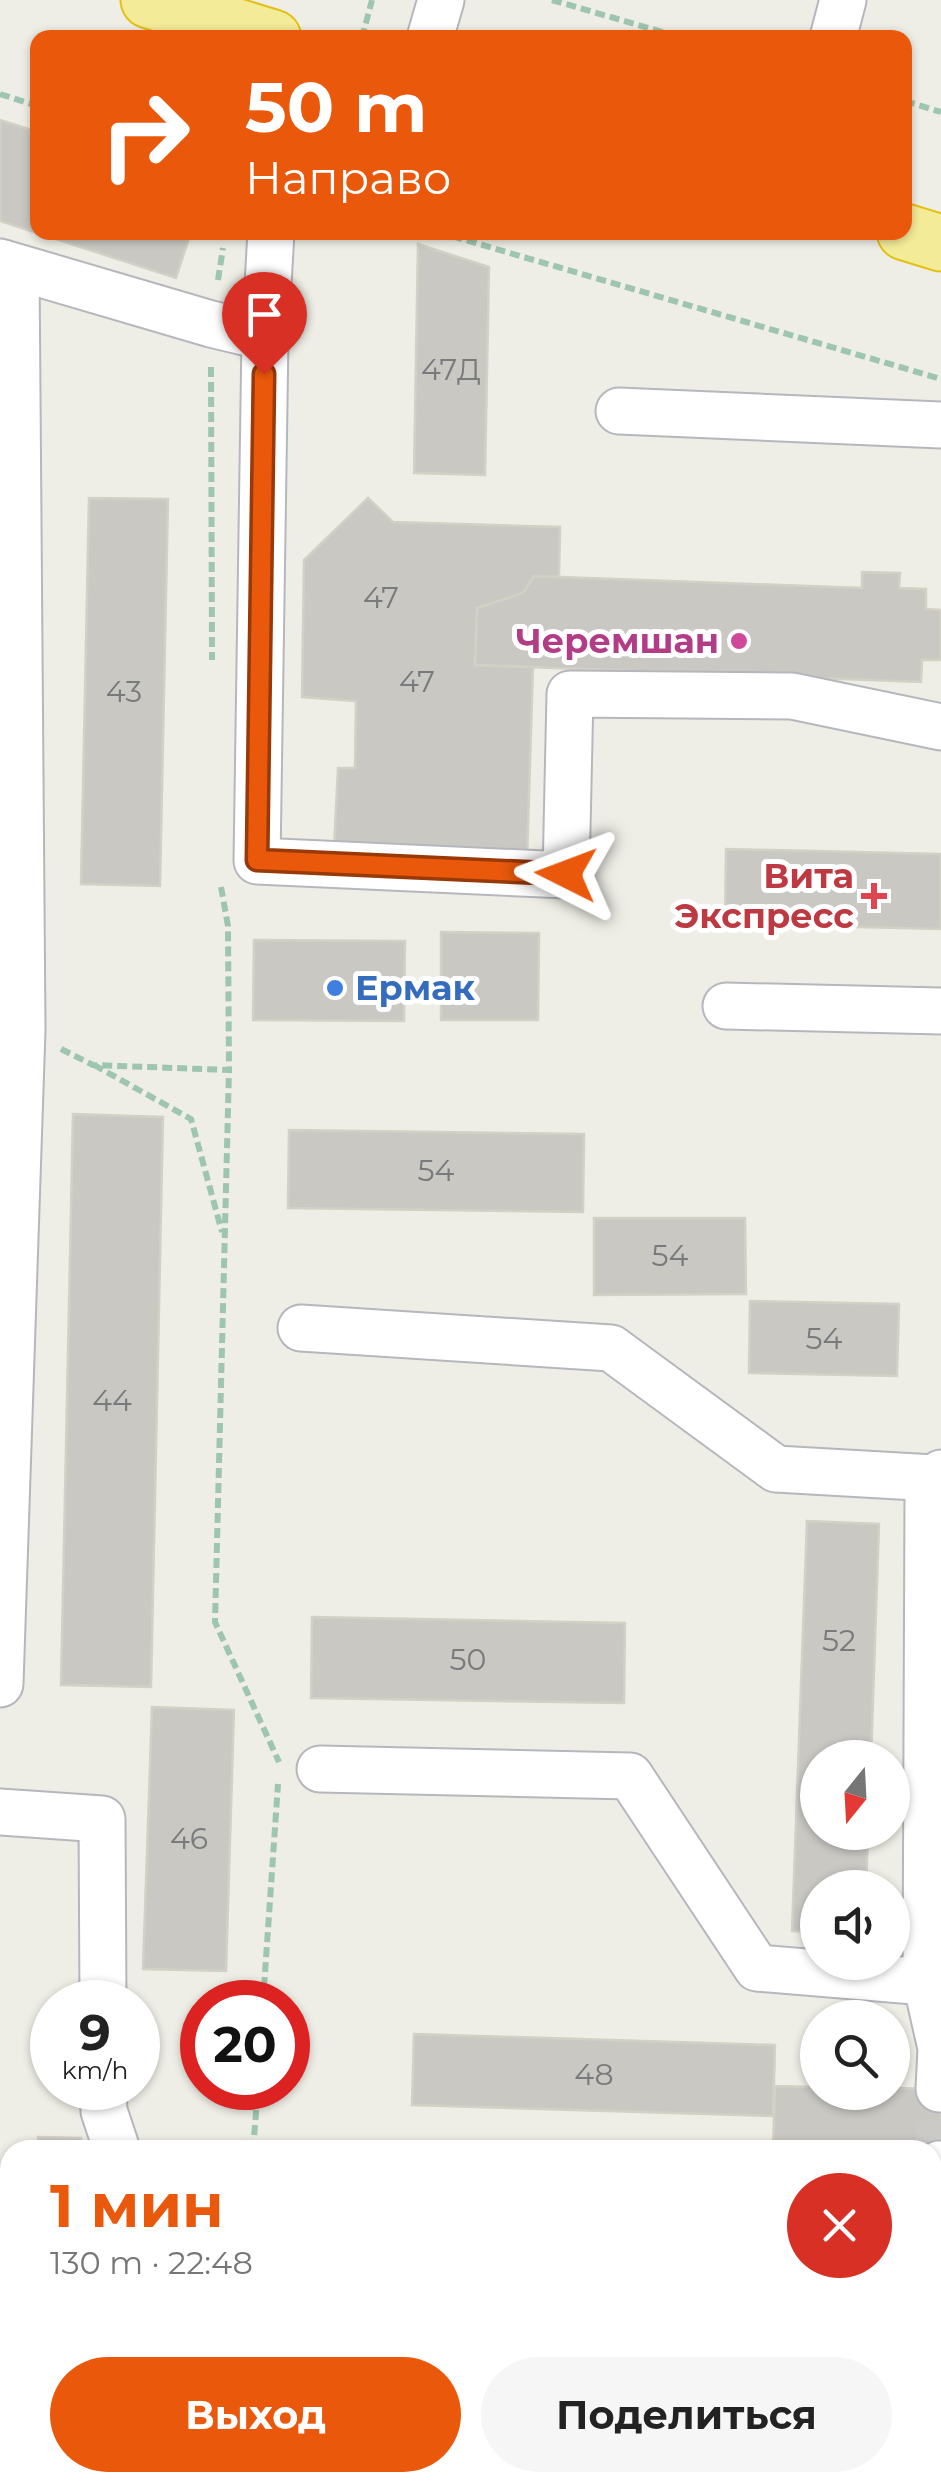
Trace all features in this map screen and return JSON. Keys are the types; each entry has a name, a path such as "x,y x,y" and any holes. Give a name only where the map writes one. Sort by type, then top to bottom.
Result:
{"highway":[{"path":"149,0 247,30"},
{"path":"912,234 941,244"}],"street":[{"path":"433,30 442,0"},
{"path":"835,30 843,0"},
{"path":"270,240 257,860 566,874 570,694 792,696 941,728"},
{"path":"0,1684 5,1446 22,1030 10,946 8,264 265,337"},
{"path":"619,410 941,425"},
{"path":"726,1006 941,1010"},
{"path":"301,1328 610,1348 776,1469 939,1477"},
{"path":"939,1477 928,1493 926,1982 940,2062"},
{"path":"292,1771 630,1776 757,1968 926,1982"},
{"path":"0,1812 102,1818 103,1980"},
{"path":"104,2110 114,2140"}],"path":[{"path":"364,30 372,0"},
{"path":"552,0 655,30"},
{"path":"0,94 30,103"},
{"path":"912,103 941,112"},
{"path":"465,240 941,379"},
{"path":"22,1030 190,1119 225,1242"},
{"path":"93,1065 229,1070 216,1622 292,1771 266,1980"},
{"path":"255,2140 257,2110"}],"building":[{"path":"0,120 30,129 30,231 0,221"},
{"path":"59,240 188,240 176,278"},
{"path":"418,244 489,267 485,475 414,473"},
{"path":"89,498 168,499 160,886 81,884"},
{"path":"368,498 393,522 560,527 559,577 534,576 523,593 477,608 475,665 533,667 527,859 334,849 338,768 355,768 356,701 302,697 304,560"},
{"path":"862,572 900,573 899,588 926,589 926,609 941,610 941,660 922,660 921,682 475,665 477,608 523,593 534,576 862,588"},
{"path":"726,849 941,854 941,929 725,924"},
{"path":"441,932 539,933 538,1020 441,1020"},
{"path":"254,940 405,941 404,1021 253,1020"},
{"path":"73,1114 163,1117 151,1687 61,1685"},
{"path":"289,1130 584,1134 583,1212 288,1208"},
{"path":"594,1218 745,1218 746,1294 594,1295"},
{"path":"750,1301 899,1304 897,1376 749,1373"},
{"path":"807,1521 879,1524 872,1740 800,1740 800,1850 867,1850 867,1870 800,1870 800,1931 792,1931"},
{"path":"312,1617 625,1623 624,1703 311,1698"},
{"path":"152,1707 234,1710 226,1971 143,1969"},
{"path":"414,2034 775,2045 773,2116 412,2105"},
{"path":"775,2086 800,2087 800,2110 910,2110 910,2088 941,2089 941,2140 773,2140"},
{"path":"38,2137 81,2138 81,2140"}],"tunnel":[{"path":"939,2089 939,2140"}],"place":[{"name":"Черемшан","path":"739,641"},
{"name":"Вита Экспресс","path":"874,896"},
{"name":"Ермак","path":"335,988"}],"route":[{"path":"264,374 257,860 566,874"}]}
